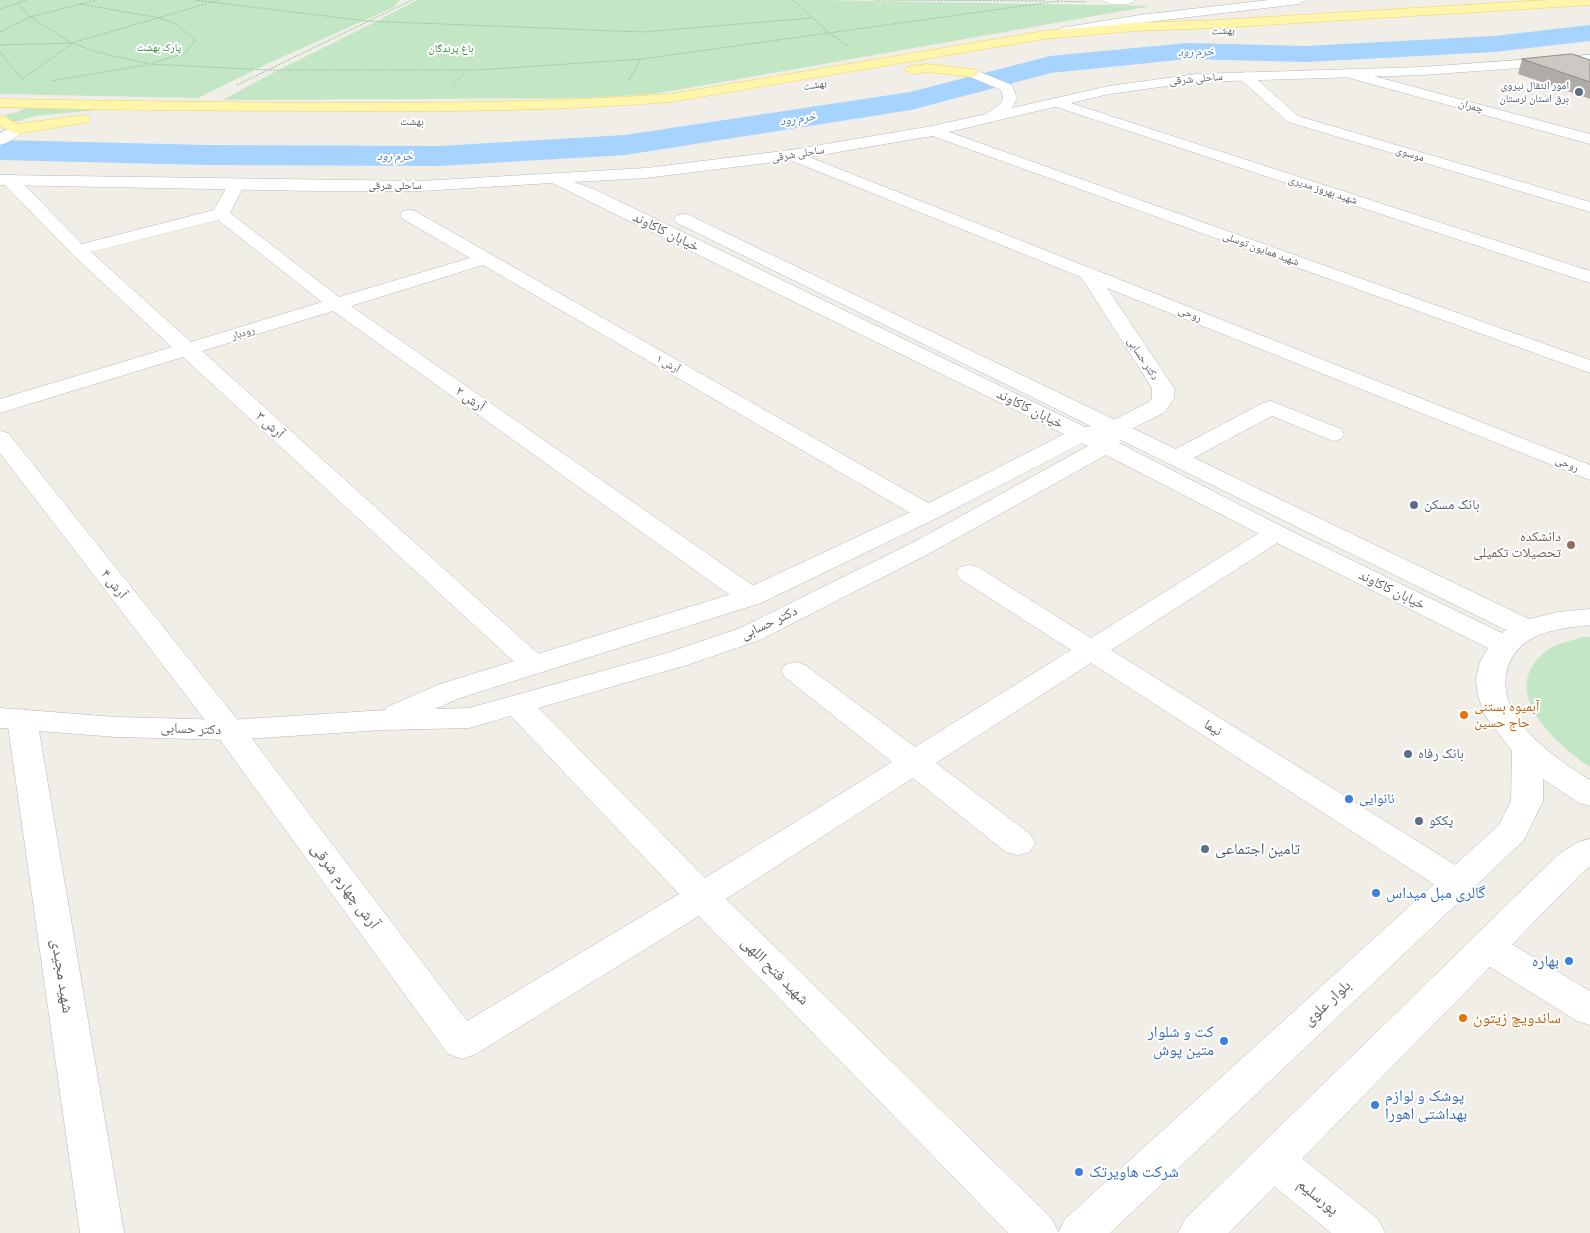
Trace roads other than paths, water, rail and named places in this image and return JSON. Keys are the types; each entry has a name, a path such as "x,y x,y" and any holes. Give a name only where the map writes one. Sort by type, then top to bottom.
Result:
{"main road":[{"name":"بهشت","path":"0,106 466,108 558,105 670,98 1044,35 1134,27 1425,12 1590,1"},
{"name":"بهشت","path":"979,76 964,65 975,58 1032,46 1103,38 1579,11 1590,7"},
{"name":"بهشت","path":"586,118 647,113 890,72 927,68 979,76"},
{"path":"670,98 719,102"},
{"path":"0,120 16,129 60,122 202,107"},
{"path":"127,115 311,122"}],"street":[{"path":"1108,0 1127,0"},
{"path":"1044,35 1140,19 1299,0"},
{"name":"ساحلی شرقی","path":"5,180 236,185 421,186 553,180 646,173 791,156 932,130 1055,102 1148,84 1196,78 1351,74 1590,59"},
{"name":"چمران","path":"1351,74 1590,139"},
{"path":"979,76 1007,88 1010,98 1007,105 992,116"},
{"name":"موسوی","path":"1245,76 1293,119 1590,207"},
{"name":"شهید بهروز مدیری","path":"1055,102 1590,277"},
{"path":"0,140 16,129"},
{"name":"شهید همایون توسلی","path":"932,130 1590,367"},
{"name":"روحی","path":"791,156 1590,473"},
{"name":"خیابان کاکاوند","path":"646,173 630,193 1111,437 1276,533 1515,637"},
{"name":"آرش ۳","path":"5,180 78,250 534,665"},
{"name":"خیابان کاکاوند","path":"553,180 601,200 1082,434"},
{"path":"78,250 221,214 236,185"},
{"path":"601,200 600,196 608,193 625,192"},
{"name":"آرش ۲","path":"221,214 336,304 751,598"},
{"name":"آرش ۱","path":"408,215 928,513"},
{"name":"رودبار","path":"0,406 485,259"},
{"name":"دکتر حسابی","path":"11,719 116,727 229,730 383,720 469,718 677,658 750,634 923,546 1111,437 1157,407 1163,398 1162,388 1088,273"},
{"path":"1176,458 1271,408 1333,434"},
{"name":"دکتر حسابی","path":"383,720 450,691 751,598 928,513 1082,434 1111,437"},
{"name":"خیابان کاکاوند","path":"1111,437 1176,458 1515,637"},
{"name":"آرش ۴","path":"0,438 229,730"},
{"path":"702,897 1276,533"},
{"name":"نیما","path":"969,574 1458,882"},
{"path":"1590,617 1558,620 1515,637 1492,666 1490,691 1502,720 1527,750 1562,779 1590,795"},
{"path":"795,671 1018,843"},
{"name":"شهید فتح اللهی","path":"518,705 702,897 1037,1233"},
{"name":"شهید مجیدی","path":"11,719 102,1233"},
{"name":"آرش چهارم شرقی","path":"229,730 462,1043 702,897"},
{"name":"بلوار علوی","path":"1080,1233 1512,832 1528,801 1527,750"},
{"path":"1200,1233 1571,863 1590,851"},
{"path":"1487,947 1590,1010"},
{"name":"پورسلیم","path":"1273,1160 1363,1233"}],"waterway":[{"name":"خرم رود","path":"0,150 207,155 439,156 625,145 911,101 1050,65 1187,51 1306,54 1494,44 1590,33"}],"place":[{"name":"امور انتقال نیروی برق استان لرستان","path":"1579,92"},
{"name":"بانک مسکن","path":"1414,505"},
{"name":"دانشکده تحصیلات تکمیلی","path":"1571,545"},
{"name":"آبمیوه بستنی حاج حسین","path":"1464,715"},
{"name":"بانک رفاه","path":"1408,754"},
{"name":"نانوایی","path":"1349,799"},
{"name":"پککو","path":"1419,821"},
{"name":"تامین اجتماعی","path":"1205,849"},
{"name":"گالری مبل میداس","path":"1376,893"},
{"name":"بهاره","path":"1569,961"},
{"name":"ساندویچ زیتون","path":"1463,1018"},
{"name":"کت و شلوار متین پوش","path":"1224,1041"},
{"name":"پوشک و لوازم بهداشتی اهورا","path":"1375,1105"},
{"name":"شرکت هاویرتک","path":"1079,1172"}],"park label":[{"name":"پارک بهشت","path":"159,48"},
{"name":"باغ پرندگان","path":"451,49"}]}
